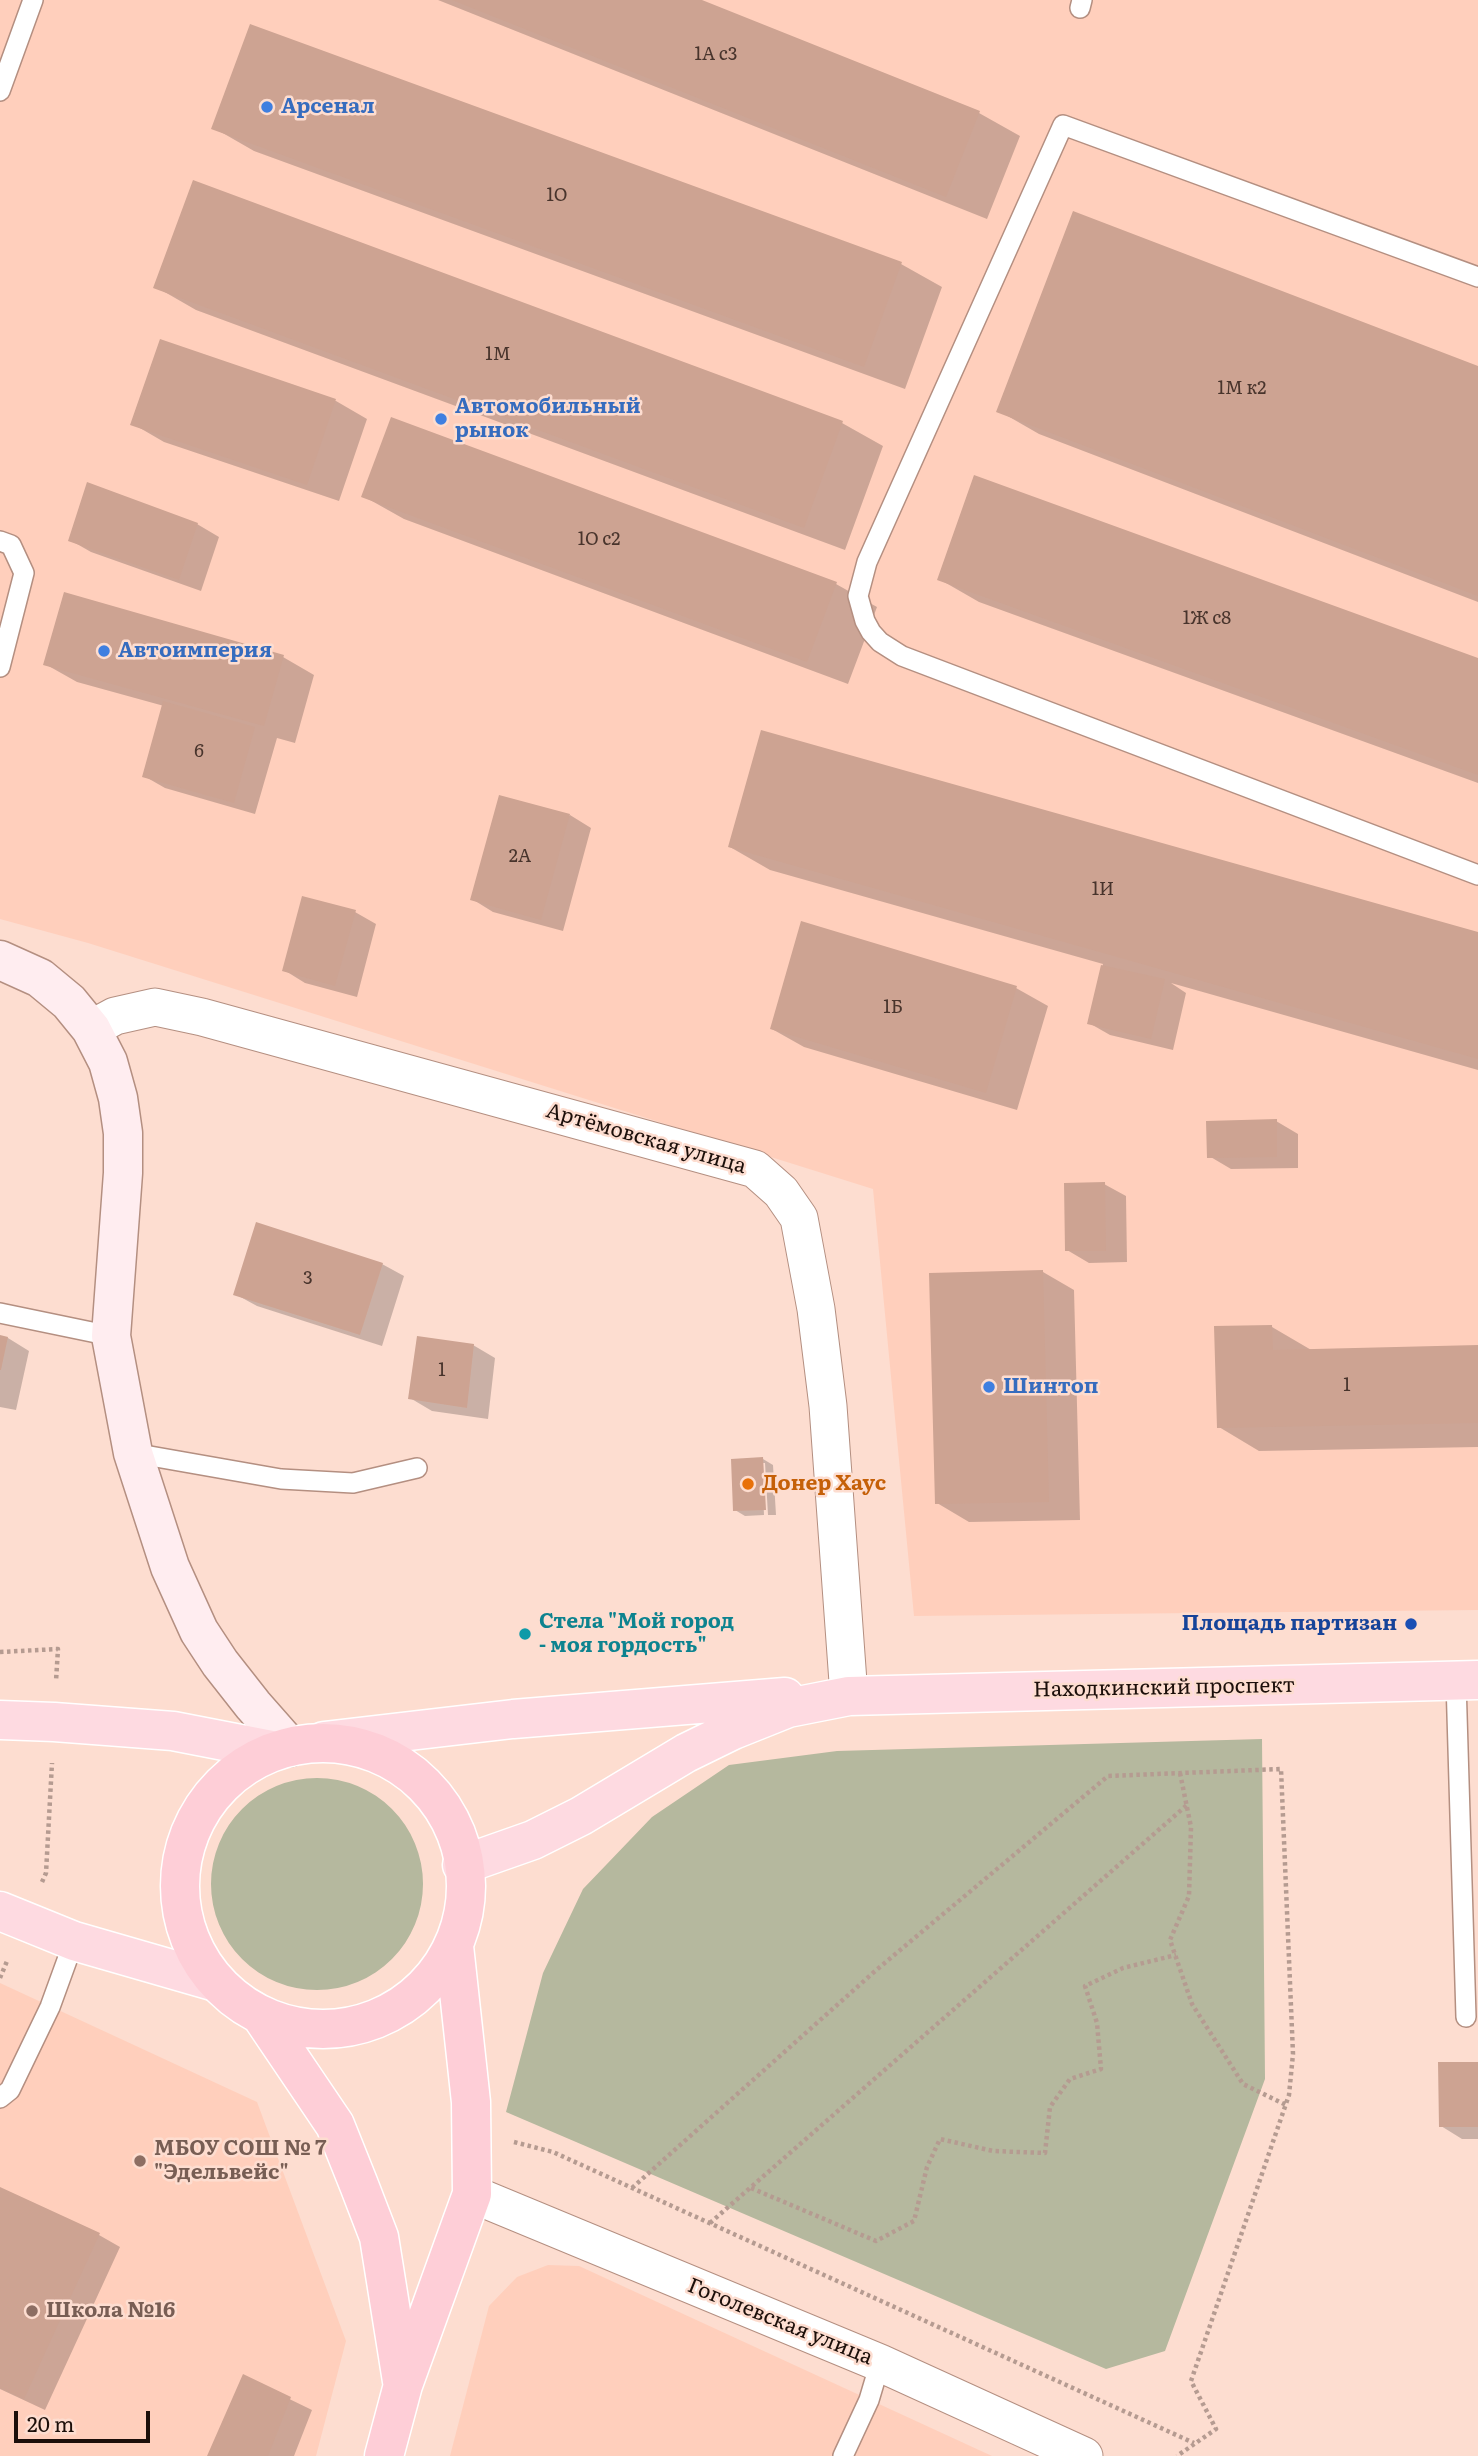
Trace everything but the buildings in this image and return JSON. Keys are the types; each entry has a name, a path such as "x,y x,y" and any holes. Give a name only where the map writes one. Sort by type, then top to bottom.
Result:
{"highway":[{"path":"384,2456 403,2385 472,2194 471,2102 454,1946 467,1892 458,1835 429,1789 383,1754 295,1746 224,1779 191,1825 178,1884 187,1936 216,1982 262,2017 335,2125 379,2236 403,2385"},
{"path":"262,2017 318,2030 373,2021 421,1992 454,1946"}],"main road":[{"path":"0,960 40,978 69,1002 91,1029 108,1062 118,1098 123,1133 123,1173 111,1336 133,1453 170,1567 198,1631 237,1684 295,1746"},
{"name":"Находкинский проспект","path":"849,1696 1467,1681"},
{"path":"0,1720 173,1731 295,1746 513,1718 835,1693 849,1696"},
{"path":"462,1865 545,1834 581,1816 686,1753 733,1730 788,1708 849,1696"},
{"path":"13,1916 74,1941 216,1982"}],"street":[{"name":"Артёмовская улица","path":"91,1029 115,1016 155,1007 202,1017 755,1169 781,1192 799,1218 816,1309 828,1406 849,1696"},
{"name":"Гоголевская улица","path":"472,2194 880,2363 1084,2456"}],"lane":[{"path":"0,91 33,0"},
{"path":"1478,276 1063,125 867,562 858,596 871,632 880,642 902,656 1478,875"},
{"path":"0,541 11,545 24,573 0,667"},
{"path":"0,1313 111,1336"},
{"path":"133,1453 281,1479 353,1483 417,1468"},
{"path":"1466,2017 1467,1681"},
{"path":"0,2098 10,2090 50,2007 74,1941"},
{"path":"843,2456 869,2400 880,2363"}],"path":[{"path":"0,1652 58,1649 46,1873 13,1916 0,1978"},
{"path":"632,2188 874,1972 1108,1776 1281,1769 1293,2054 1289,2095 1191,2381 1216,2429 1177,2456"},
{"path":"1180,1773 1191,1827 1189,1896 1170,1940 1192,2004 1243,2084 1286,2105"},
{"path":"710,2223 1187,1805"},
{"path":"751,2188 876,2241 914,2221 927,2167 940,2139 993,2151 1045,2153 1050,2107 1069,2078 1101,2068 1097,2023 1085,1986 1123,1968 1176,1955"},
{"path":"471,2132 553,2152 1195,2444"}],"shaded area":[{"path":"0,0 1478,0 1478,1610 914,1616 873,1189 88,943 0,919"},
{"name":"МБОУ СОШ № 7 \"Эдельвейс\"","path":"0,1983 257,2102 346,2341 316,2456 0,2456"},
{"path":"548,2265 579,2266 992,2456 450,2456 489,2306 517,2277"}],"green space":[{"path":"1262,1739 1265,2079 1165,2351 1106,2369 506,2112 543,1973 583,1889 652,1817 729,1765 837,1751"},
{"path":"317,1778 358,1786 392,1809 415,1843 423,1884 415,1925 392,1959 358,1982 317,1990 276,1982 242,1959 219,1925 211,1884 219,1843 242,1809 276,1786"}],"place":[{"name":"Арсенал","path":"267,107"},
{"name":"Автомобильный рынок","path":"441,419"},
{"name":"Автоимперия","path":"104,651"},
{"name":"Шинтоп","path":"989,1387"},
{"name":"Донер Хаус","path":"748,1484"},
{"name":"Площадь партизан","path":"1411,1624"},
{"name":"Стела \"Мой город - моя гордость\"","path":"525,1634"},
{"name":"МБОУ СОШ № 7 \"Эдельвейс\"","path":"140,2161"},
{"name":"Школа №16","path":"32,2311"}]}
